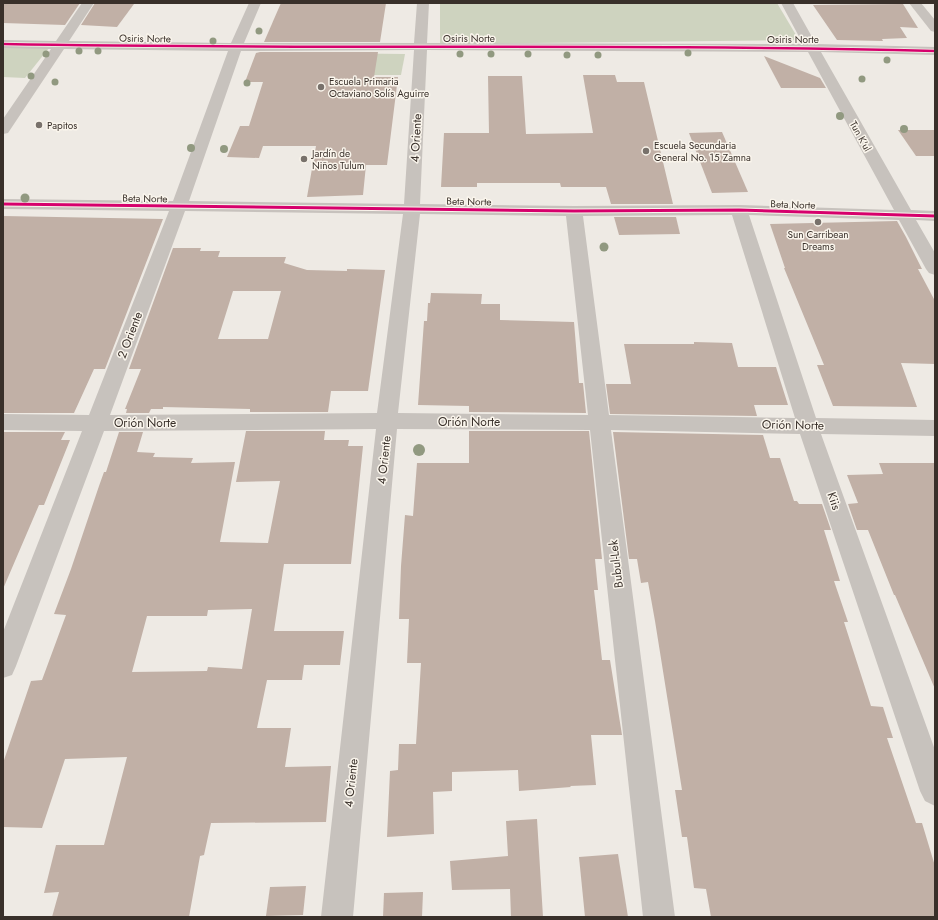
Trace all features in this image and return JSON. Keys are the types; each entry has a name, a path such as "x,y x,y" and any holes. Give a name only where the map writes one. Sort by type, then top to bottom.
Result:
{"street":[{"path":"3,130 88,3"},
{"name":"2 Oriente","path":"3,666 179,206 235,48 255,3"},
{"name":"4 Oriente","path":"337,917 388,421 412,208 423,3"},
{"name":"Tun K'ul","path":"787,3 904,216 935,269"},
{"path":"915,3 935,28"},
{"name":"Osiris Norte","path":"3,44 235,48 420,46 812,47 935,51"},
{"name":"Beta Norte","path":"3,204 574,211 739,210 935,216"},
{"name":"Kiis","path":"739,210 808,426 935,791"},
{"name":"Bubul-Lek","path":"574,211 659,917"},
{"name":"Orión Norte","path":"3,422 96,424 388,421 599,422 935,428"}],"green space":[{"path":"440,3 777,3 799,40 440,44"},
{"path":"3,48 49,48 25,78 3,77"},
{"path":"318,53 405,54 401,75 312,75"}],"building":[{"path":"3,3 80,3 65,25 3,23"},
{"path":"95,3 134,4 117,27 81,25"},
{"path":"281,3 386,3 380,42 264,42"},
{"path":"903,4 918,28 900,27 907,38 882,39 883,41 837,40 813,5"},
{"path":"378,52 374,77 398,77 387,165 366,165 363,195 307,197 316,146 263,146 259,158 227,157 240,126 249,126 263,82 245,82 256,53"},
{"path":"764,56 820,78 826,88 781,88"},
{"path":"583,75 615,75 617,82 644,82 673,204 611,204 606,187 561,187 560,183 477,183 477,187 441,187 444,133 489,133 488,76 522,76 526,134 593,133"},
{"path":"898,130 935,130 935,156 916,156"},
{"path":"722,132 748,192 712,193 689,133"},
{"path":"3,216 163,219 105,369 94,369 74,413 3,413"},
{"path":"614,217 676,217 680,234 619,235"},
{"path":"897,221 922,269 918,269 935,301 935,364 901,363 917,407 833,406 817,365 824,365 784,268 770,224"},
{"path":"173,248 201,248 200,251 220,251 218,257 286,257 284,263 307,270 385,270 368,391 331,391 328,412 250,412 250,409 163,407 163,409 151,409 149,413 126,413 127,409 125,409 141,369 129,369","holes":["233,291 281,291 268,339 218,339"]},
{"path":"431,293 482,294 481,304 500,304 500,320 574,322 579,383 583,383 586,413 469,412 469,406 418,405 424,321 427,321 428,303 430,303"},
{"path":"694,342 732,343 738,367 776,367 788,405 754,405 757,416 610,414 606,384 631,384 624,344 694,344"},
{"path":"246,431 325,431 324,440 349,440 348,446 363,446 351,564 284,564 274,631 344,631 340,665 304,665 302,680 267,680 257,728 291,728 285,767 331,766 326,822 211,823 204,855 200,856 189,917 52,917 59,892 44,893 56,845 104,845 127,757 65,759 42,828 3,827 3,763 31,681 42,680 66,615 54,614 104,472 106,472 119,432 143,432 137,452 155,453 153,457 193,458 191,463 235,462 220,542 268,543 280,481 236,482","holes":["252,609 242,669 208,667 207,671 132,672 147,616 207,616 208,610"]},
{"path":"469,431 589,431 602,559 595,559 598,590 594,590 602,660 610,660 622,735 591,735 596,785 519,791 518,770 452,772 452,791 433,792 434,834 387,837 390,771 398,770 399,744 416,744 421,663 407,663 409,619 399,619 405,515 413,516 417,463 469,463"},
{"path":"3,432 65,432 61,440 70,440 44,505 39,505 3,589"},
{"path":"613,432 763,435 770,458 780,458 794,501 797,501 799,504 822,504 831,530 824,530 840,581 834,581 848,622 844,622 871,706 883,707 893,738 887,738 916,823 922,823 935,866 935,917 711,917 706,889 694,888 687,837 682,837 675,790 682,790 655,621 648,582 641,583 637,559 629,559"},
{"path":"879,463 935,463 935,689 894,595 868,530 857,530 848,504 858,503 847,475 883,474"},
{"path":"537,819 543,917 511,917 510,889 452,890 450,861 508,856 506,821"},
{"path":"618,854 628,917 585,917 579,857"},
{"path":"306,886 303,915 266,916 270,887"},
{"path":"423,892 422,917 383,917 384,893"}],"cycle path":[{"path":"3,44 236,47 702,46 935,51"},
{"path":"3,204 574,211 739,210 935,216"}],"place":[{"name":"Escuela Primaria Octaviano Solís Aguirre","path":"321,87"},
{"name":"Papitos","path":"39,125"},
{"name":"Escuela Secundaria General No. 15 Zamna","path":"646,151"},
{"name":"Jardín de Niños Tulum","path":"304,159"},
{"name":"Sun Carribean Dreams","path":"818,222"}]}
